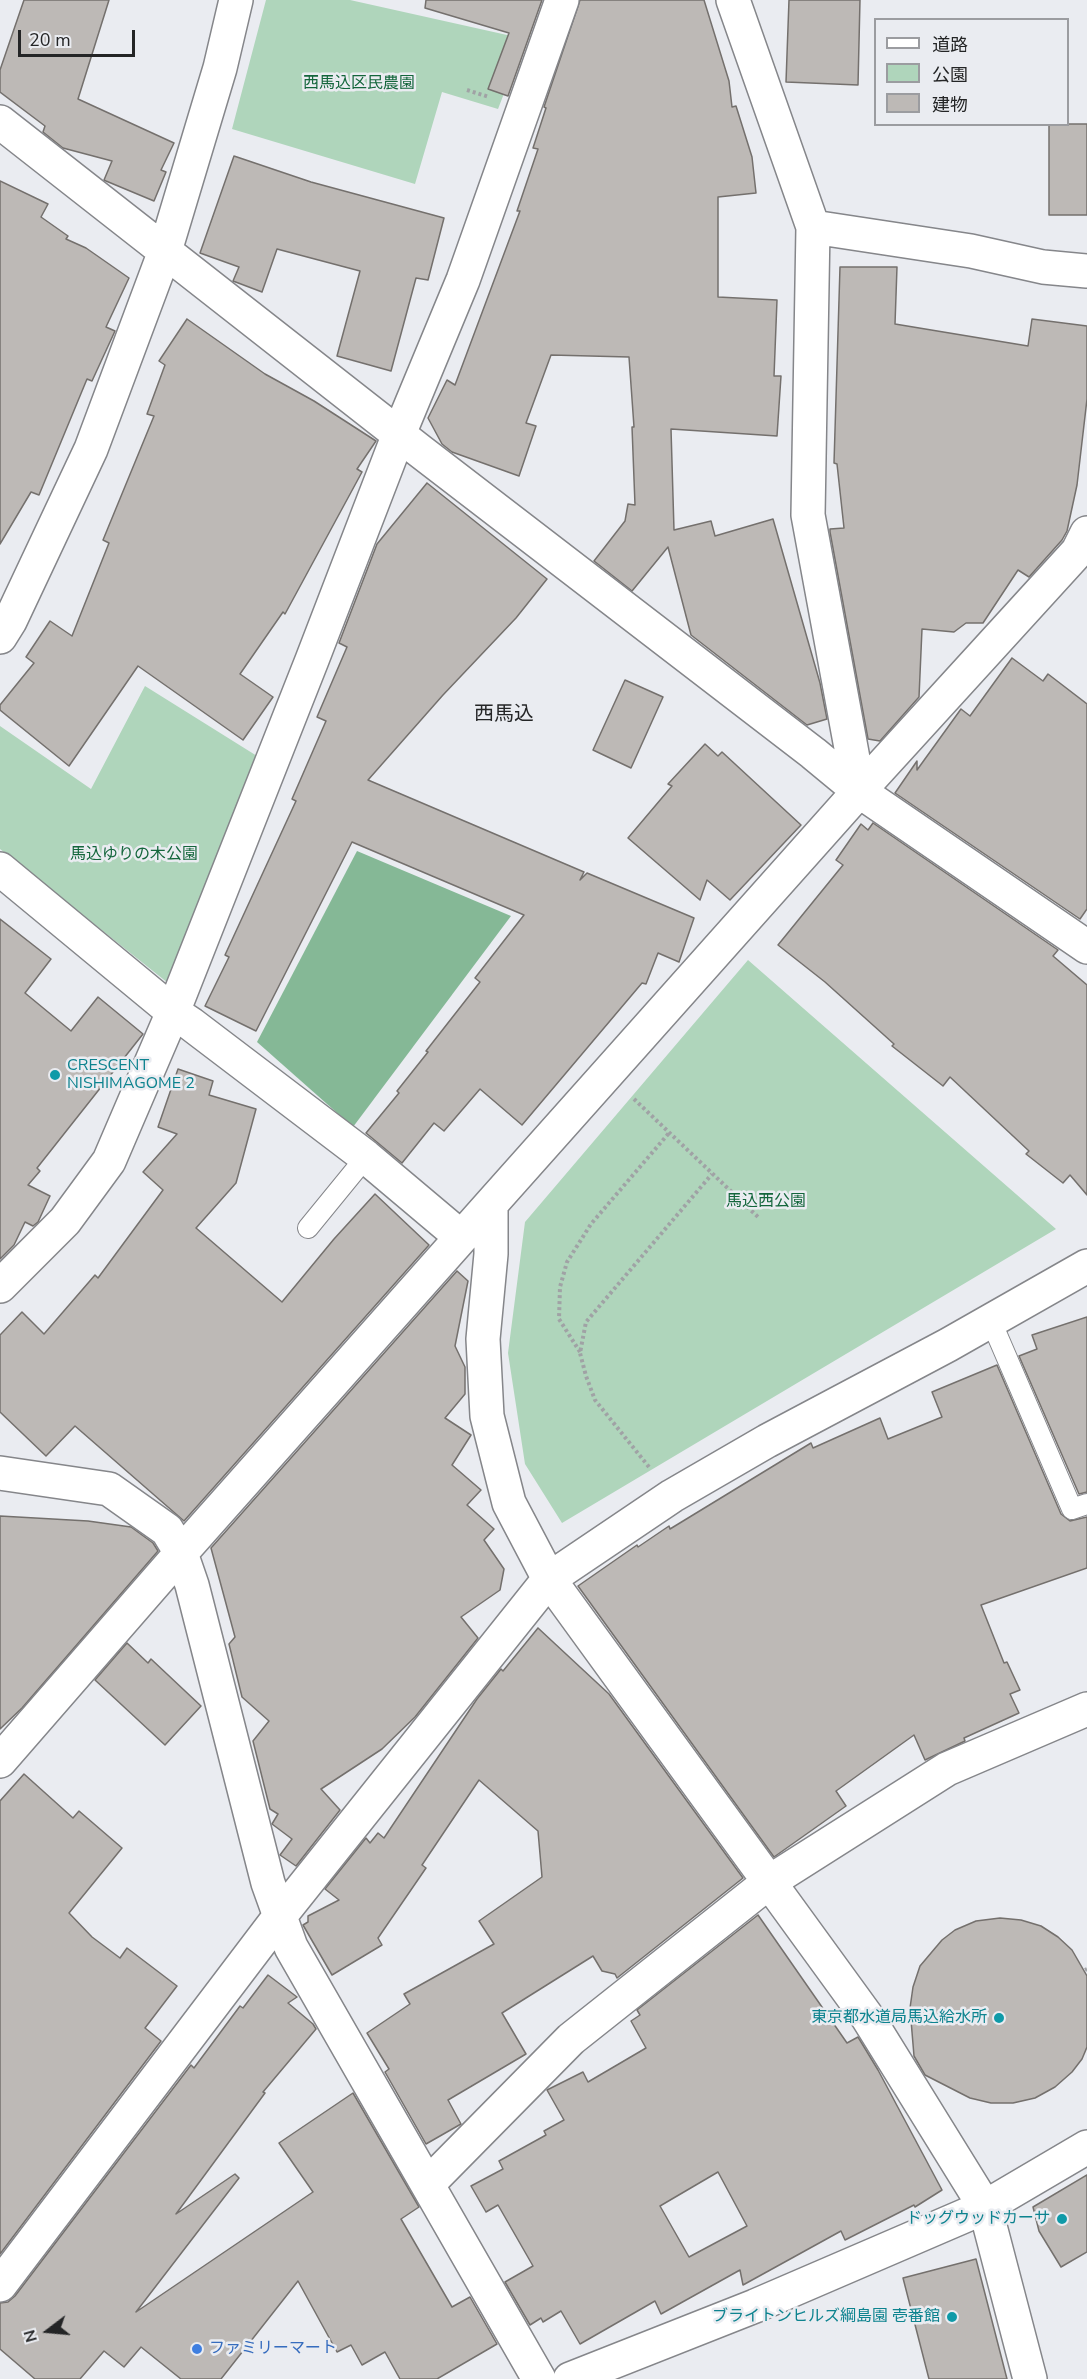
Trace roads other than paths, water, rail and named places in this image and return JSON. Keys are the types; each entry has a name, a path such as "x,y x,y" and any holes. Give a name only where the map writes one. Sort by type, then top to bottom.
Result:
{"street":[{"path":"0,637 10,621 91,449 165,251 220,68 236,0"},
{"path":"0,1286 65,1221 108,1161 172,1012 399,434 463,280 562,0"},
{"path":"733,0 813,226 808,515 858,791"},
{"path":"0,122 399,434 813,753 858,791 1087,947"},
{"path":"813,226 971,251 1043,267 1087,271"},
{"path":"0,1761 181,1553 858,791 1078,551 1087,532"},
{"path":"0,869 172,1012 366,1157 461,1237"},
{"path":"491,1204 491,1254 483,1339 487,1416 509,1503 549,1579 868,2018 985,2207 1030,2379"},
{"path":"0,2285 280,1916 549,1579 672,1496 767,1441 991,1321 1087,1266"},
{"path":"0,1473 109,1489 167,1530 181,1553 192,1585 268,1883 291,1947 539,2379"},
{"path":"428,2184 571,2039 768,1882 947,1769 1087,1709"},
{"path":"570,2379 755,2306 985,2207 1087,2147"}],"lane":[{"path":"308,1228 366,1157"},
{"path":"991,1321 1072,1509 1087,1504"}],"place":[{"name":"CRESCENT NISHIMAGOME 2","path":"55,1075"},
{"name":"東京都水道局馬込給水所","path":"999,2018"},
{"name":"ドッグウッドカーサ","path":"1062,2219"},
{"name":"ブライトンヒルズ綱島園 壱番館","path":"952,2317"},
{"name":"ファミリーマート","path":"197,2349"}],"district":[{"name":"西馬込","path":"504,715"}],"park label":[{"name":"西馬込区民農園","path":"359,84"},
{"name":"馬込ゆりの木公園","path":"134,855"},
{"name":"馬込西公園","path":"766,1202"}]}
